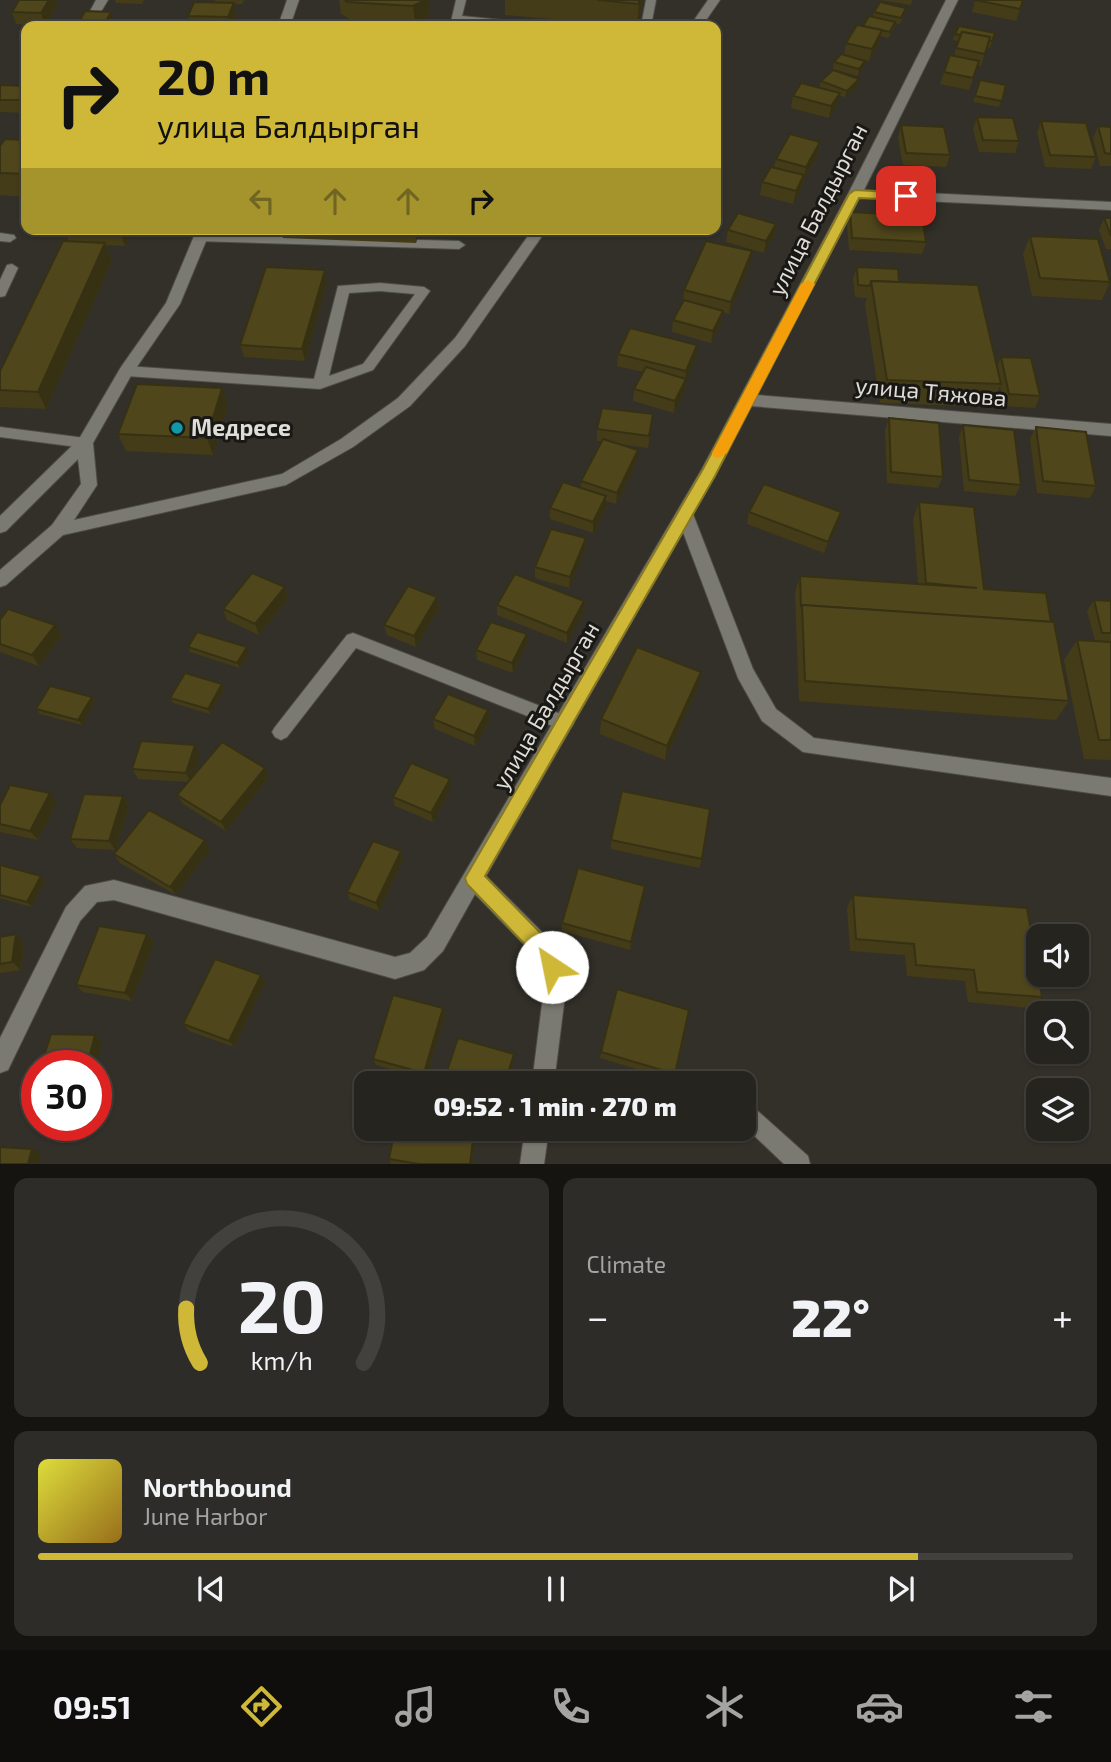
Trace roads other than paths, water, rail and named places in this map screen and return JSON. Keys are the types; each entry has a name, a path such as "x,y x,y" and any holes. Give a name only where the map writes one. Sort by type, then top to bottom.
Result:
{"street":[{"path":"95,13 102,0"},
{"path":"286,21 293,0"},
{"path":"699,21 714,0"},
{"name":"улица Балдырган","path":"0,1062 73,914 92,893 114,890 395,968 416,962 435,944 685,515 855,194 952,0"},
{"path":"855,194 1111,206"},
{"path":"0,526 85,443 126,371 173,304 202,235"},
{"path":"58,530 286,479 347,443 404,402 460,342 536,235"},
{"name":"улица Тяжова","path":"747,400 1111,429"},
{"path":"0,580 58,530 89,485 85,443"},
{"path":"685,515 746,671 768,715 810,746 1111,787"},
{"path":"474,878 547,953 556,980 545,1071"},
{"path":"532,1164 535,1141"}],"lane":[{"path":"456,21 461,0"},
{"path":"647,21 651,0"},
{"path":"225,235 459,245"},
{"path":"0,293 12,268"},
{"path":"126,371 320,384 368,367 424,291 343,289 320,384"},
{"path":"0,432 85,443"},
{"path":"281,732 353,640 565,723"},
{"path":"756,1123 800,1164"}],"place":[{"name":"Медресе","path":"177,428"}]}
